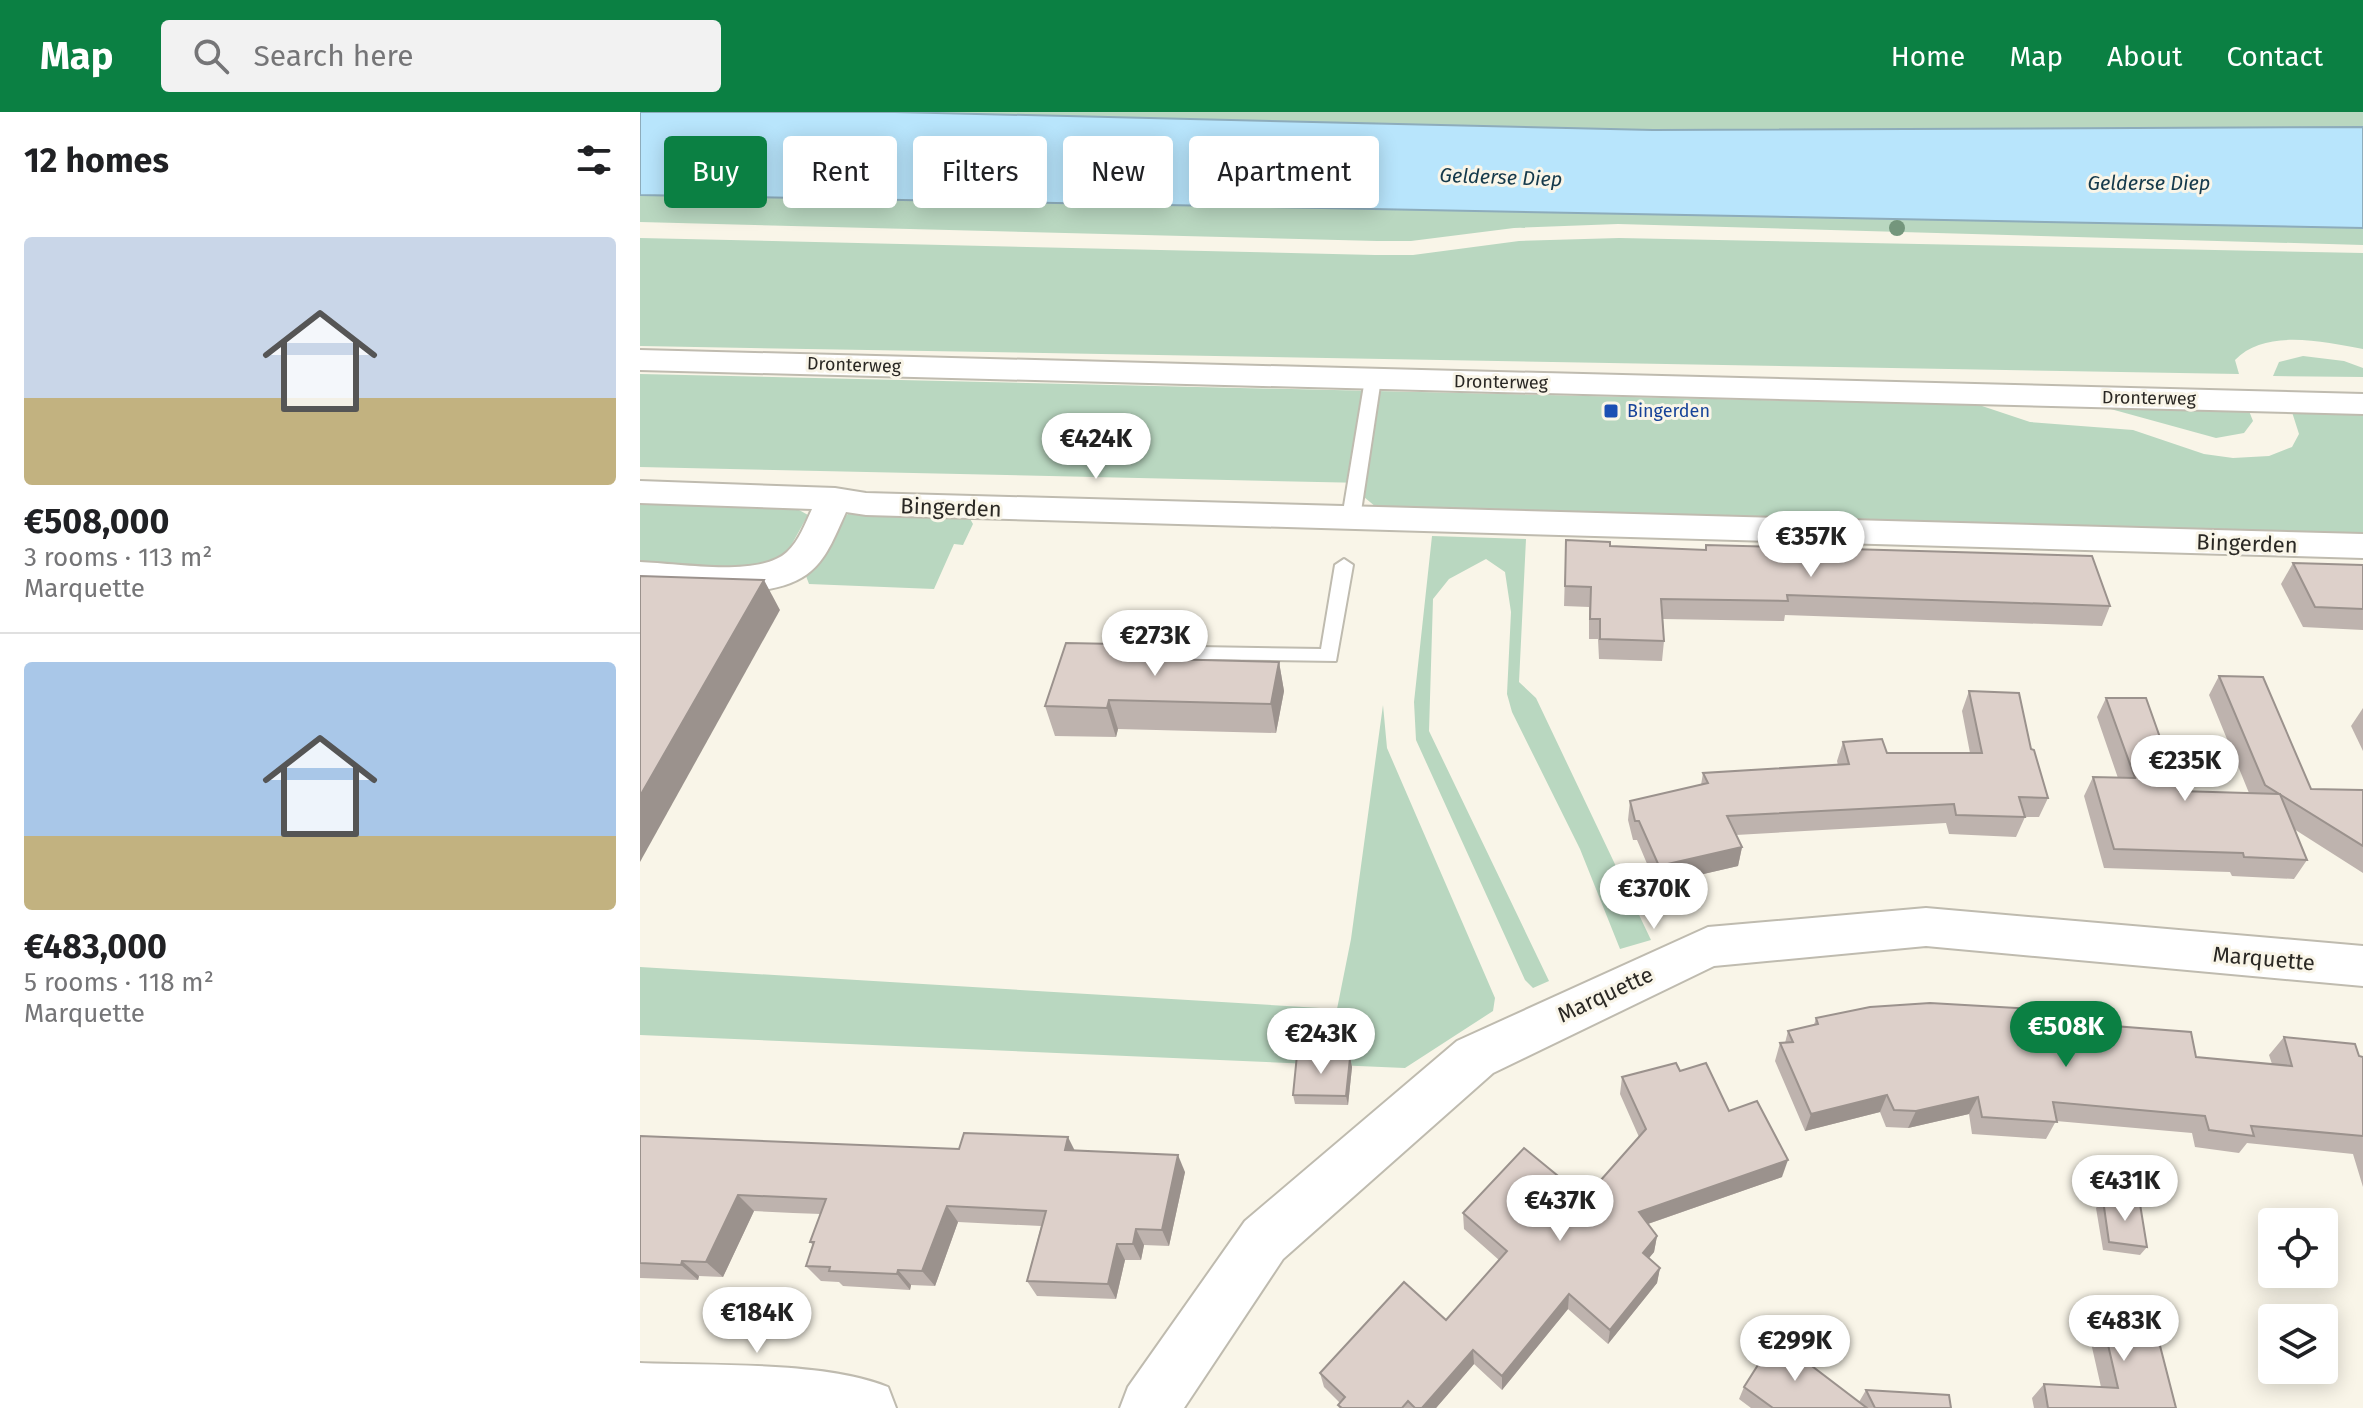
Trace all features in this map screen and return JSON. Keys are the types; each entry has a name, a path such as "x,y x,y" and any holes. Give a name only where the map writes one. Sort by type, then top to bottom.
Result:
{"main road":[{"name":"Dronterweg","path":"640,360 2363,404"}],"street":[{"name":"Bingerden","path":"640,492 835,499 866,504 2363,546"},
{"path":"640,574 760,577 781,572 804,556 835,499"},
{"name":"Marquette","path":"1149,1408 1264,1240 1475,1057 1708,947 1926,927 2363,966"},
{"path":"640,1392 788,1398 867,1408"}],"lane":[{"path":"1351,518 1373,379"},
{"path":"1198,654 1329,656 1344,565"}],"green space":[{"path":"640,112 2363,112 2363,132 1509,151 1379,145 1379,136 1189,137"},
{"path":"640,195 664,195 664,208 767,208 767,197 783,198 783,208 897,208 897,200 913,200 913,208 1047,208 1047,203 1063,203 1063,208 1173,208 1173,205 1189,206 1189,208 2363,228 2363,245 1618,224 1514,228 1411,241 1377,241 640,222"},
{"path":"640,238 1375,255 1413,255 1519,241 1619,238 2363,253 2363,349 2296,340 2262,344 2235,360 2239,374 640,346"},
{"path":"2303,356 2344,361 2363,368 2363,377 2273,376 2279,362"},
{"path":"640,374 1979,405 2030,422 2133,430 2204,454 2233,458 2269,456 2292,447 2299,434 2292,412 2363,414 2363,536 1376,507 1364,497 1366,483 640,467"},
{"path":"2107,408 2249,411 2253,421 2244,433 2216,438"},
{"path":"640,504 799,510 808,515 782,562 768,567 640,564"},
{"path":"848,514 969,517 973,524 963,545 954,544 934,589 809,584 806,576 836,522"},
{"path":"1432,536 1526,539 1519,682 1536,698 1651,940 1620,949 1580,849 1512,712 1507,694 1511,612 1505,572 1486,559 1449,579 1433,599 1429,731 1549,981 1533,988 1525,980 1416,740 1414,702"},
{"path":"1383,705 1387,748 1495,998 1493,1011 1405,1068 640,1035 640,967 1337,1009 1351,939"}],"water":[{"name":"Gelderse Diep","path":"640,112 895,112 1653,130 2363,127 2363,228 1319,208 1379,208 1379,136 1189,136 1189,206 1173,205 1173,136 1063,136 1063,203 1047,203 1047,136 913,136 913,200 897,200 897,136 783,136 783,198 767,197 767,136 664,136 664,195 640,195"}],"building":[{"path":"1566,540 1610,542 1610,546 1706,550 1706,545 2092,556 2110,606 1787,595 1788,601 1661,599 1664,641 1600,639 1600,619 1590,619 1591,587 1565,586"},
{"path":"2293,563 2363,565 2363,609 2315,607"},
{"path":"640,576 764,580 640,796"},
{"path":"1066,643 1168,645 1164,659 1279,662 1271,704 1109,700 1107,708 1045,706"},
{"path":"2219,676 2263,677 2311,789 2363,790 2363,846 2265,785"},
{"path":"1969,691 2019,693 2031,749 2034,750 2048,798 2019,797 2025,817 1956,815 1954,804 1727,816 1742,847 1659,866 1639,821 1635,821 1630,801 1708,783 1703,773 1849,764 1843,742 1882,739 1887,753 1982,753"},
{"path":"2106,698 2146,698 2179,791 2280,794 2307,860 2244,857 2243,853 2114,849 2093,777 2135,778"},
{"path":"1930,1003 2034,1009 2036,1020 2191,1032 2196,1057 2292,1066 2284,1037 2355,1044 2359,1056 2363,1057 2363,1136 2251,1126 2254,1136 2209,1130 2205,1116 2053,1102 2057,1122 1982,1117 1978,1097 1916,1111 1894,1110 1887,1095 1811,1114 1780,1043 1793,1042 1788,1031 1818,1024 1816,1018 1870,1007"},
{"path":"1297,1055 1350,1058 1346,1096 1293,1095"},
{"path":"1676,1063 1680,1071 1706,1063 1729,1111 1757,1101 1788,1160 1639,1212 1657,1236 1643,1253 1660,1268 1610,1330 1569,1294 1502,1376 1473,1350 1422,1408 1415,1408 1408,1401 1402,1408 1342,1408 1338,1405 1345,1397 1320,1373 1404,1282 1446,1320 1507,1251 1463,1213 1524,1148 1585,1198 1646,1129 1622,1077"},
{"path":"964,1133 1068,1137 1065,1150 1178,1155 1162,1230 1136,1229 1133,1244 1117,1244 1108,1284 1027,1281 1046,1211 947,1206 922,1271 898,1270 897,1274 829,1271 830,1267 806,1266 814,1242 810,1242 826,1199 738,1195 706,1262 682,1261 681,1265 640,1263 640,1136 959,1149"},
{"path":"2103,1200 2140,1204 2147,1247 2109,1242"},
{"path":"2097,1297 2148,1299 2176,1408 2048,1408 2044,1384 2118,1388"},
{"path":"1775,1338 1867,1408 1773,1408 1744,1387"},
{"path":"1866,1390 1949,1395 1951,1408 1875,1408"}],"place":[{"name":"Bingerden","path":"1611,411"}]}
